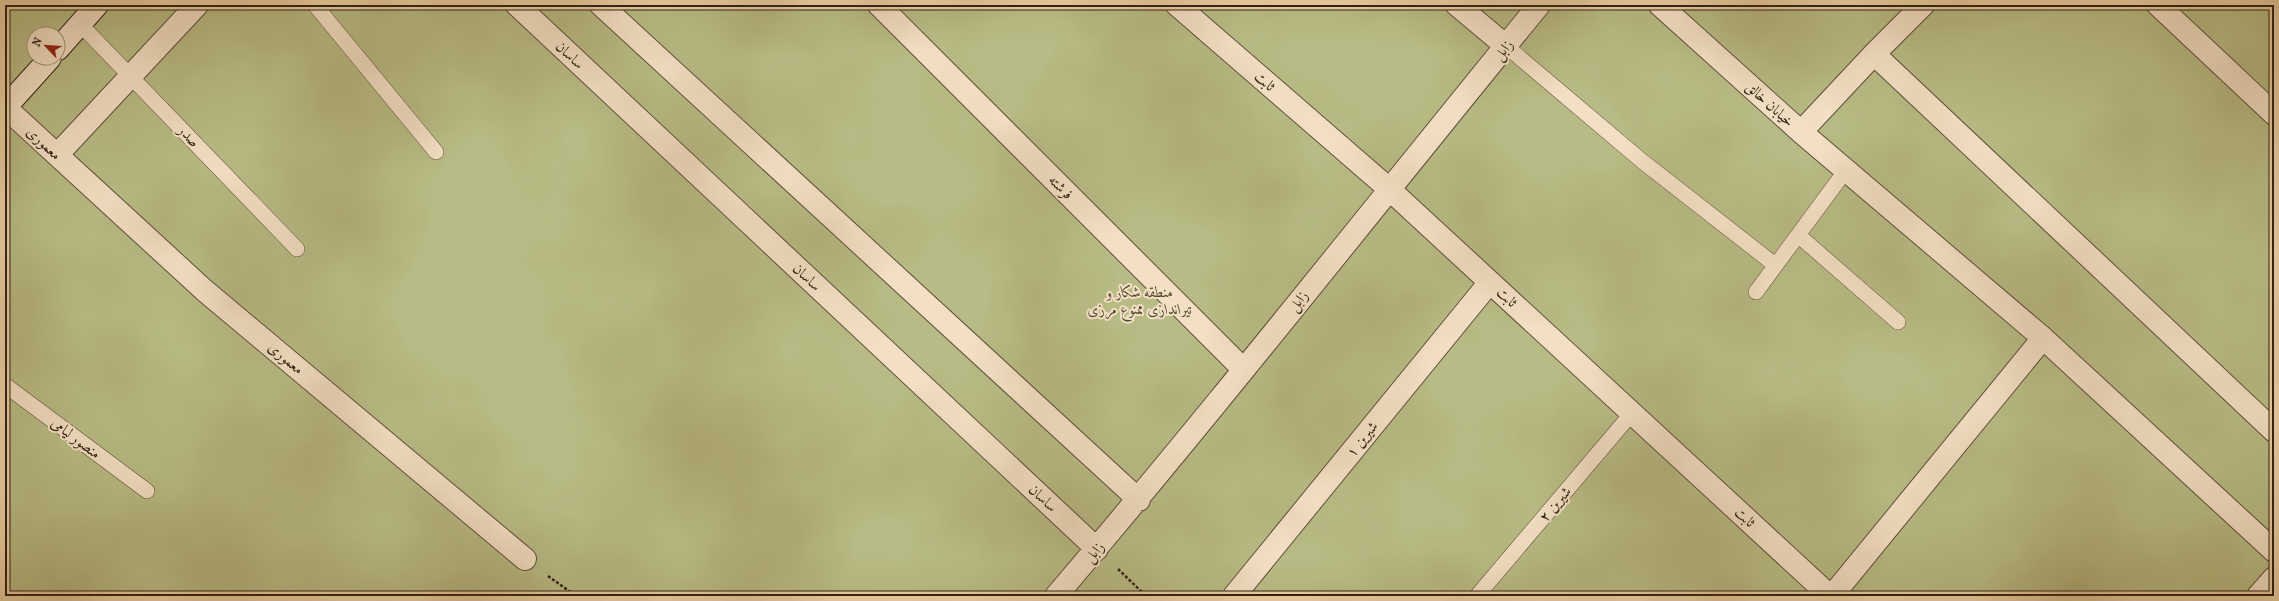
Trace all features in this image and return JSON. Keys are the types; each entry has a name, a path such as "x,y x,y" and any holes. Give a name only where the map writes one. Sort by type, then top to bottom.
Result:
{"street":[{"path":"66,40 97,5"},
{"path":"57,154 197,5"},
{"name":"ساسان","path":"517,5 1097,549"},
{"path":"601,5 1139,500"},
{"name":"فرشته","path":"879,5 1243,369"},
{"name":"ثابت","path":"1177,5 1388,188 1831,596"},
{"path":"1457,5 1506,46"},
{"name":"زابل","path":"1056,596 1139,500 1388,188 1539,5"},
{"name":"خیابان خالق","path":"1660,5 1801,132 1874,54 1923,5"},
{"path":"2158,5 2274,114"},
{"path":"1874,54 2274,431"},
{"path":"5,108 43,66"},
{"name":"معموری","path":"5,108 204,290 525,559"},
{"path":"1801,132 2043,338 2274,551"},
{"name":"شیرین ۱","path":"1234,596 1490,282"},
{"path":"1831,596 2043,338"},
{"path":"2258,596 2274,578"}],"lane":[{"path":"315,5 436,152"},
{"name":"صدر","path":"80,24 297,249"},
{"path":"1506,46 1642,161 1775,265"},
{"path":"1756,292 1846,170"},
{"path":"1798,235 1898,322"},
{"name":"منصور لیامی","path":"5,385 147,491"},
{"name":"شیرین ۲","path":"1477,596 1632,413"}],"path":[{"path":"1097,549 1146,596"},
{"path":"525,559 576,596"}],"green space":[{"name":"منطقه شکار و تیراندازی ممنوع مرزی","path":"5,5 2274,5 2274,596 5,596"}]}
